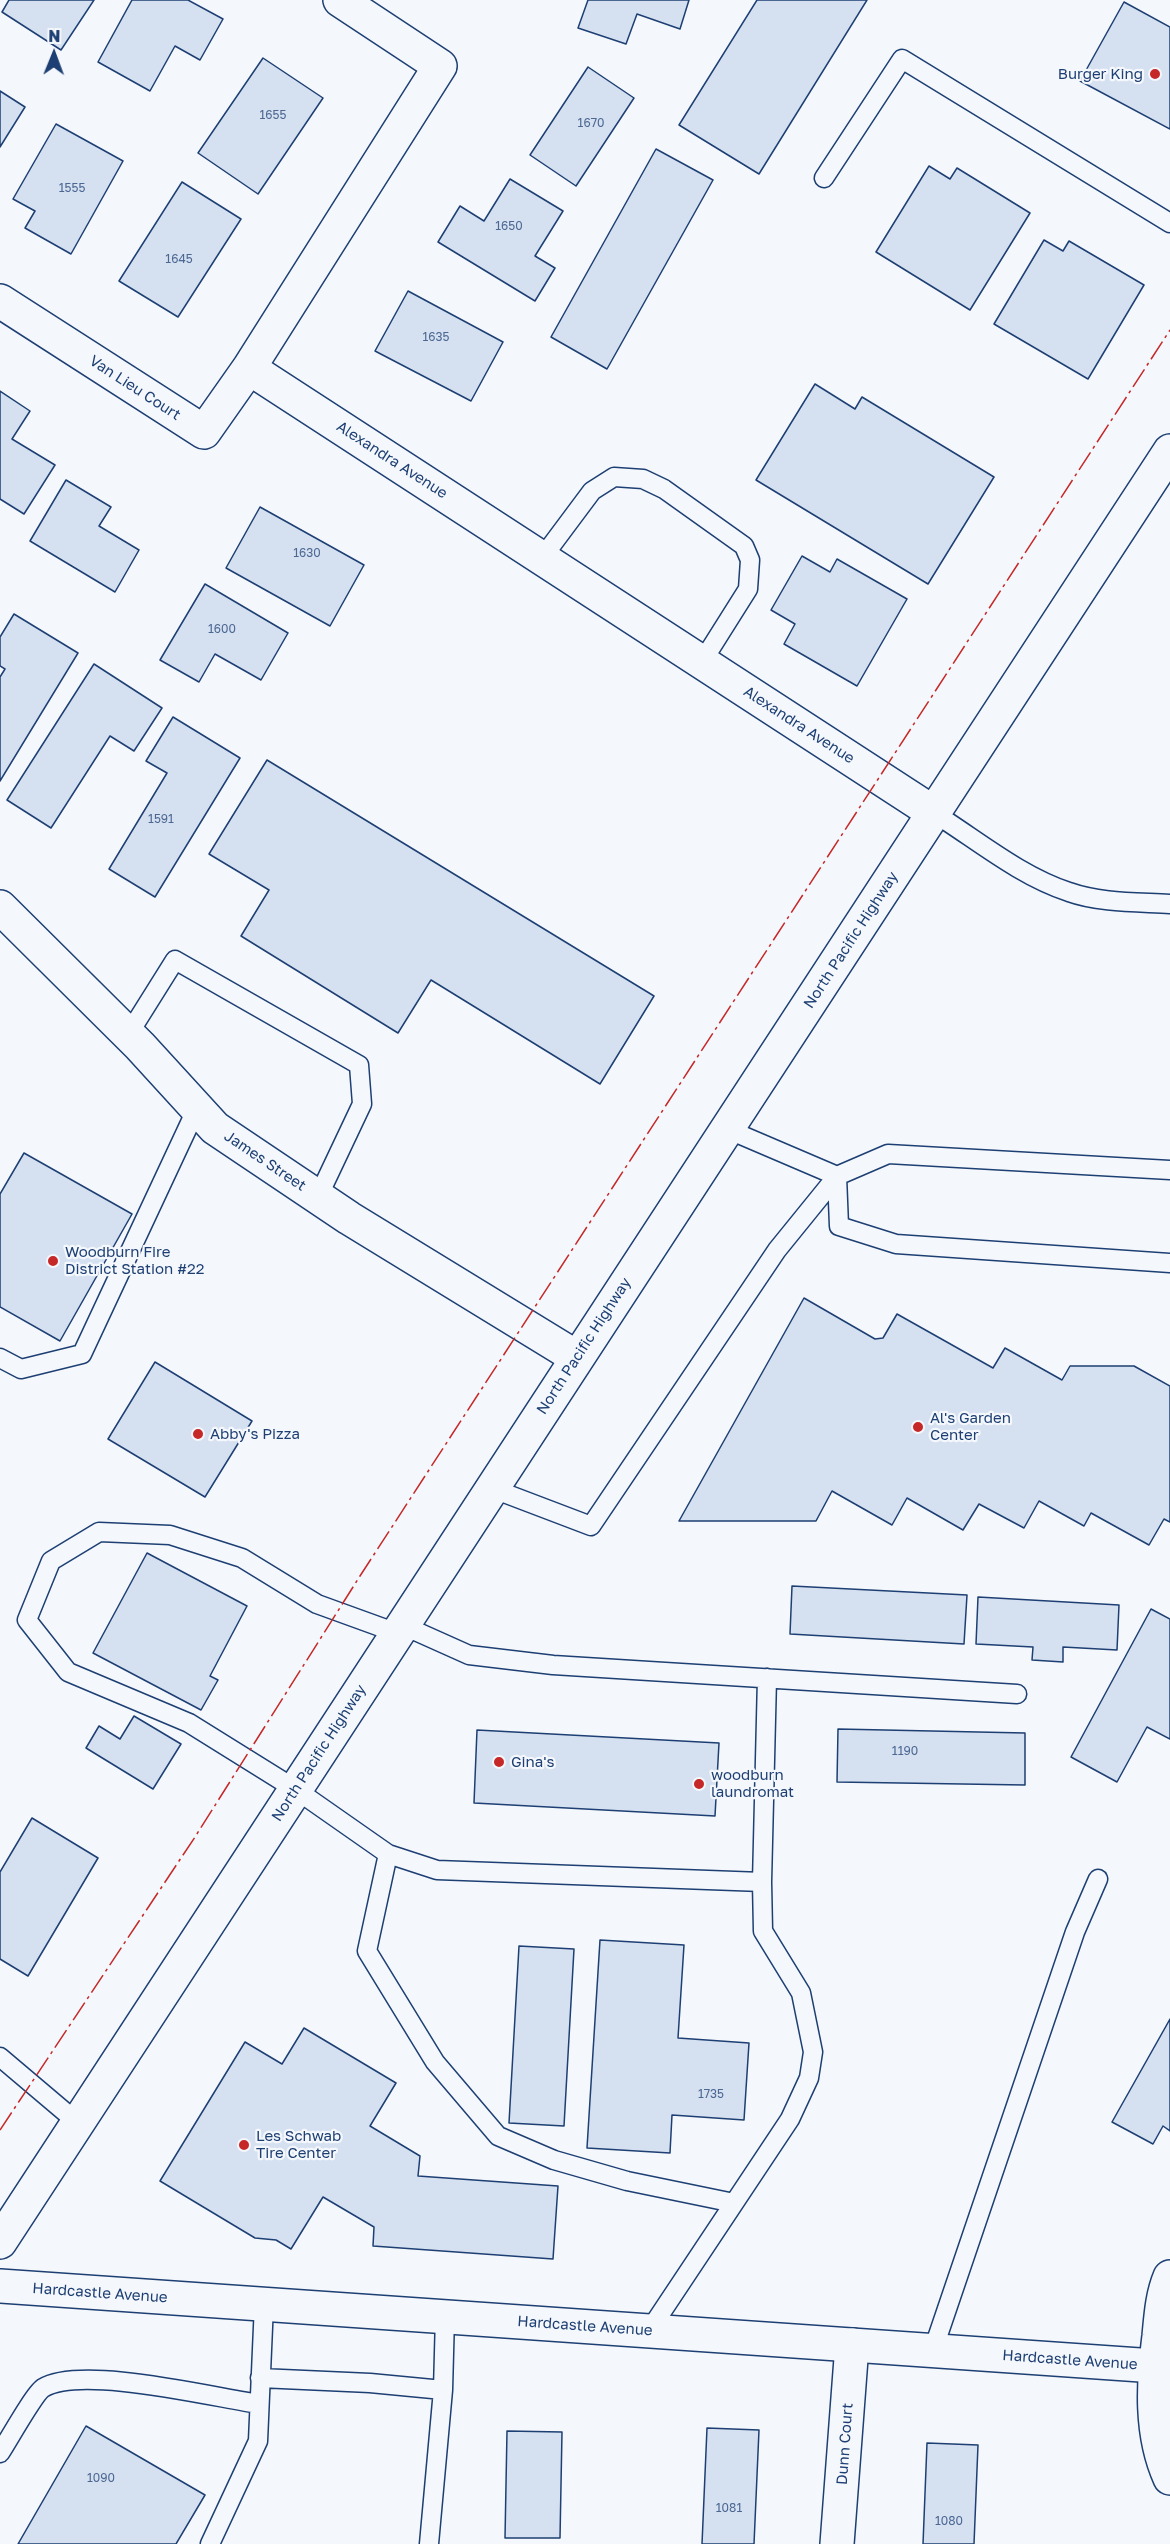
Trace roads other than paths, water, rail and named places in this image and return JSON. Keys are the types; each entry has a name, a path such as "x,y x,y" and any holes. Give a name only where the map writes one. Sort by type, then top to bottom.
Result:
{"street":[{"path":"249,368 440,66 340,0"},
{"name":"Van Lieu Court","path":"0,301 204,432 249,368"},
{"name":"Alexandra Avenue","path":"249,368 934,813"},
{"name":"North Pacific Highway","path":"0,2242 1170,451"},
{"name":"James Street","path":"0,907 128,1035 215,1128 318,1197 576,1357"},
{"path":"1170,2277 1164,2291 1163,2367 1154,2415 1165,2467 1170,2478"},
{"name":"Hardcastle Avenue","path":"0,2286 1163,2367"},
{"name":"Dunn Court","path":"837,2544 852,2345"}],"lane":[{"path":"824,178 902,59 1170,223"},
{"path":"542,558 592,491 614,477 643,479 664,489 744,546 750,560 748,589 702,662"},
{"path":"934,813 1033,876 1070,893 1111,900 1170,904"},
{"path":"128,1035 175,960 359,1065 362,1104 318,1197"},
{"path":"0,1358 21,1369 82,1354 197,1108"},
{"path":"727,1129 837,1176"},
{"path":"491,1488 591,1526 777,1250 837,1176 888,1154 1170,1170"},
{"path":"837,1176 839,1226 896,1244 1170,1263"},
{"path":"762,1882 436,1870 388,1854 295,1789 189,1723 68,1672 27,1620 51,1561 99,1532 170,1535 242,1558 317,1604 399,1629 469,1655 553,1665 1017,1694"},
{"path":"649,2331 790,2119 809,2078 813,2052 801,1993 763,1931 767,1678"},
{"path":"388,1854 367,1951 435,2062 498,2136 554,2160 627,2181 734,2203"},
{"path":"933,2350 1075,1932 1098,1879"},
{"path":"0,2057 78,2123"},
{"path":"210,2544 258,2440 264,2304"},
{"path":"429,2544 444,2390 445,2316"},
{"path":"260,2378 370,2383 444,2390"},
{"path":"0,2453 41,2389 64,2381 102,2379 259,2404"}],"place":[{"name":"Burger King","path":"1155,74"},
{"name":"Woodburn Fire District Station #22","path":"53,1261"},
{"name":"Al's Garden Center","path":"918,1427"},
{"name":"Abby's Pizza","path":"198,1434"},
{"name":"Gina's","path":"499,1762"},
{"name":"woodburn laundromat","path":"699,1784"},
{"name":"Les Schwab Tire Center","path":"244,2145"}]}
